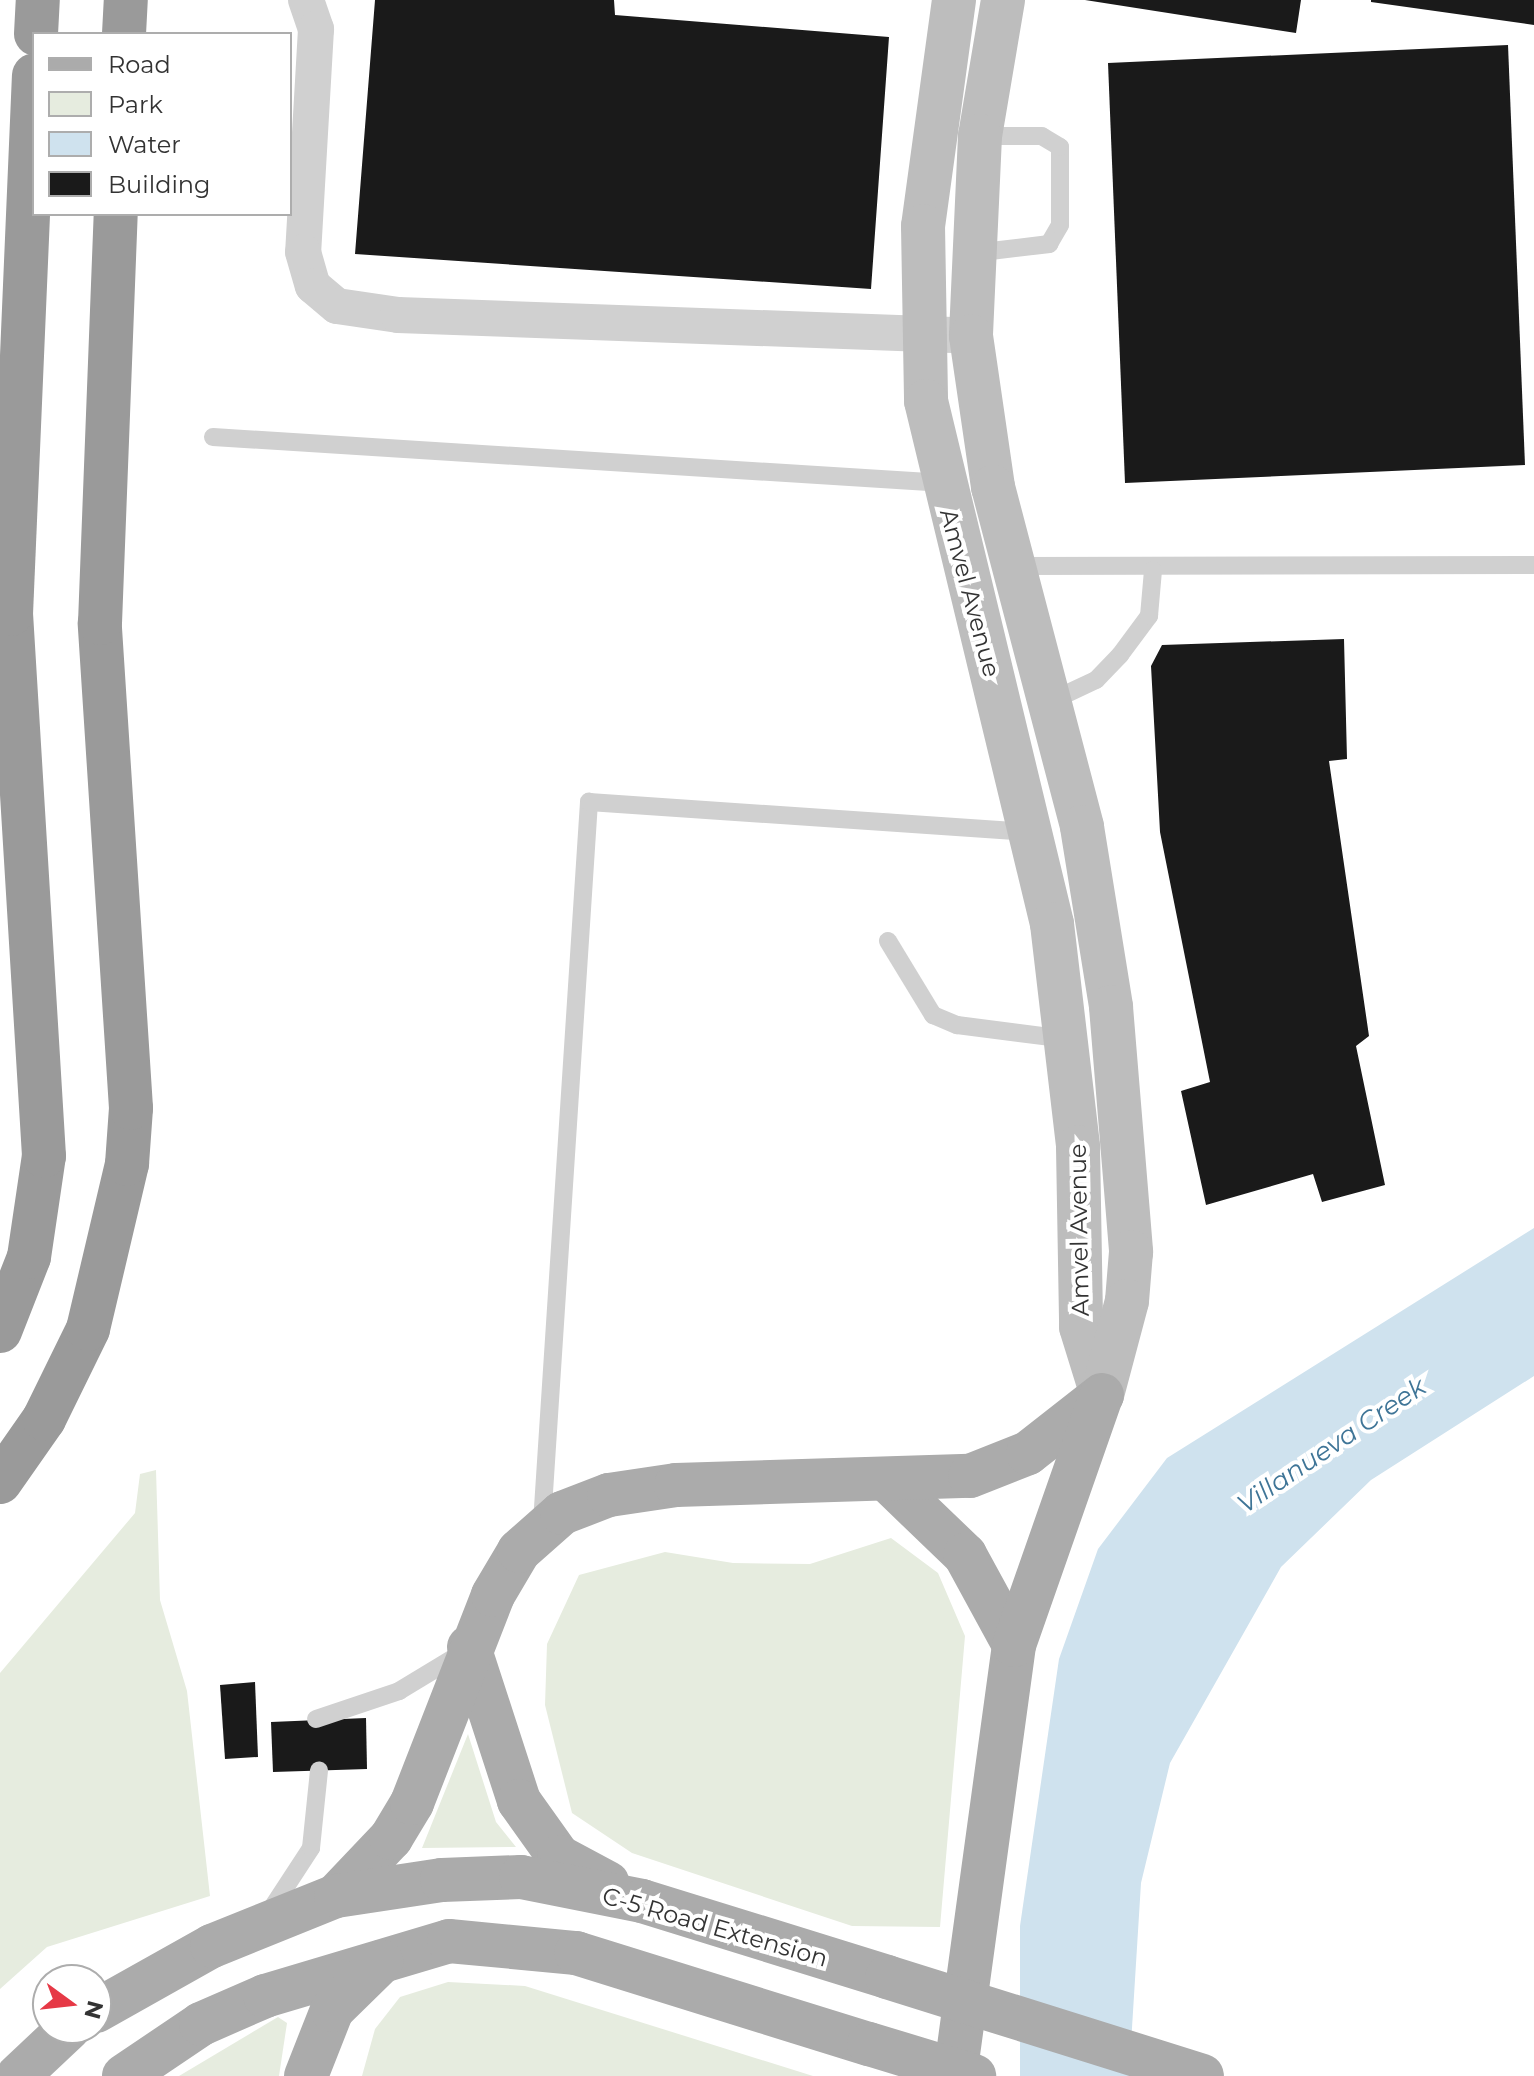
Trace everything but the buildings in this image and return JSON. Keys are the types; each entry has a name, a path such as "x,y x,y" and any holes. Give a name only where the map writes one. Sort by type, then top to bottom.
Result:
{"highway":[{"path":"36,32 38,0"},
{"path":"124,32 126,0"},
{"path":"0,1331 29,1257 44,1156 11,614 32,122"},
{"path":"0,1482 44,1419 88,1329 127,1164 130,1095 100,610 116,216"}],"main road":[{"name":"Amvel Avenue","path":"954,0 928,166 921,334 941,483 1034,832 1070,1040 1083,1209 1081,1327 1102,1395"},
{"name":"Amvel Avenue","path":"1003,0 980,136 972,253 971,336 993,487 1010,566 1082,827 1122,1091 1128,1291 1102,1395"},
{"path":"336,1896 391,1838 412,1803 469,1647 519,1551 541,1531 582,1503 641,1488 888,1481 989,1471 1028,1453 1102,1395"},
{"path":"955,2076 1014,1645 1102,1395"},
{"path":"888,1481 946,1530 1014,1645"},
{"path":"469,1647 504,1768 539,1834 559,1857 642,1901"},
{"name":"C-5 Road Extension","path":"112,2002 212,1946 336,1896 521,1877 642,1901 1202,2076"},
{"path":"124,2076 201,2024 392,1953 497,1941 576,1953 974,2076"},
{"path":"306,2076 332,2010 392,1953"},
{"path":"18,2076 52,2044"}],"street":[{"path":"306,0 316,29 303,252 313,286 337,306 398,315 971,336"}],"lane":[{"path":"972,253 1049,244 1060,225 1060,147 1042,136 980,136"},
{"path":"213,437 993,487"},
{"path":"1010,566 1153,570 1534,565"},
{"path":"1049,702 1096,680 1120,655 1149,616 1153,570"},
{"path":"541,1531 589,802 1034,832"},
{"path":"888,941 933,1015 957,1025 1070,1040"},
{"path":"316,1719 399,1691 469,1647"},
{"path":"257,1930 311,1848 319,1770"}],"green space":[{"path":"156,1470 160,1600 187,1691 210,1896 47,1947 0,1989 0,1673 135,1513 140,1474"},
{"path":"891,1538 938,1573 965,1636 940,1927 852,1926 632,1853 572,1813 545,1705 547,1644 579,1575 665,1552 733,1563 810,1564"},
{"path":"468,1734 496,1822 516,1847 422,1848"},
{"path":"448,1982 525,1986 813,2076 362,2076 375,2029 400,1997"},
{"path":"278,2017 287,2023 279,2076 179,2076"}],"water":[{"name":"Villanueva Creek","path":"1534,1228 1534,1376 1371,1480 1281,1567 1170,1763 1141,1883 1129,2076 1020,2076 1020,1926 1059,1659 1098,1549 1167,1458"}]}
